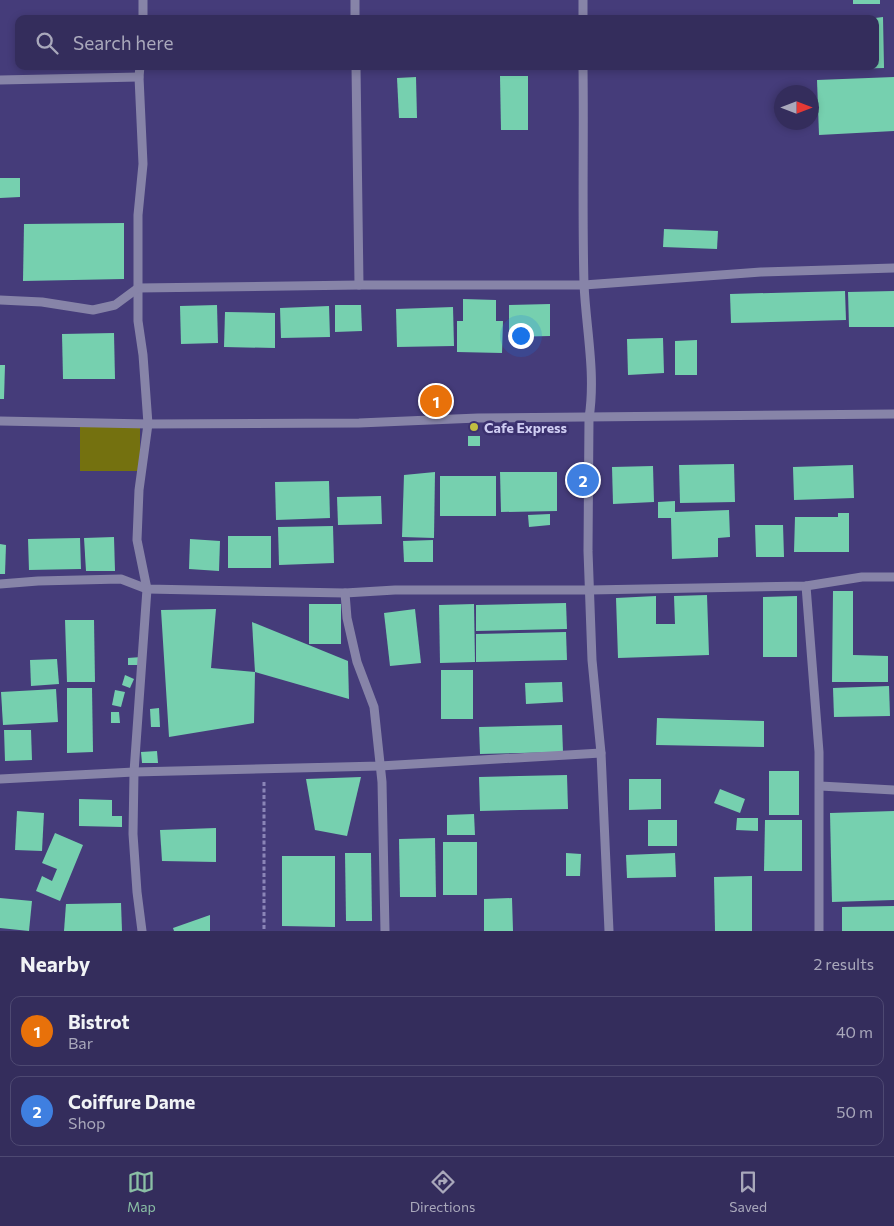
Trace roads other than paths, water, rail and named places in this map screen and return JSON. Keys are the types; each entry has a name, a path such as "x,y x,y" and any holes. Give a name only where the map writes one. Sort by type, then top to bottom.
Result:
{"street":[{"path":"142,15 143,0"},
{"path":"355,0 355,15"},
{"path":"583,0 583,15"},
{"path":"140,70 143,164 138,215 138,321 143,355 148,424 139,490 137,540 147,589 134,772 133,834 142,931"},
{"path":"356,70 359,285"},
{"path":"584,70 584,285 592,381 592,400 589,418 588,551 592,660 601,753 609,931"},
{"path":"0,80 139,77"},
{"path":"0,300 42,302 94,310 115,305 138,288 359,285 584,285 761,272 894,268"},
{"path":"0,421 148,424 359,423 478,418 894,414"},
{"path":"0,584 121,579 147,589 345,592 806,586 862,577 894,577"},
{"path":"806,586 819,752 819,931"},
{"path":"345,592 347,618 357,662 374,707 382,782 385,931"},
{"path":"0,779 134,772 380,766 601,753"},
{"path":"820,786 894,790"}],"place":[{"name":"Bistrot","path":"436,401"},
{"name":"Cafe Express","path":"474,427"},
{"name":"Coiffure Dame","path":"583,480"}]}
